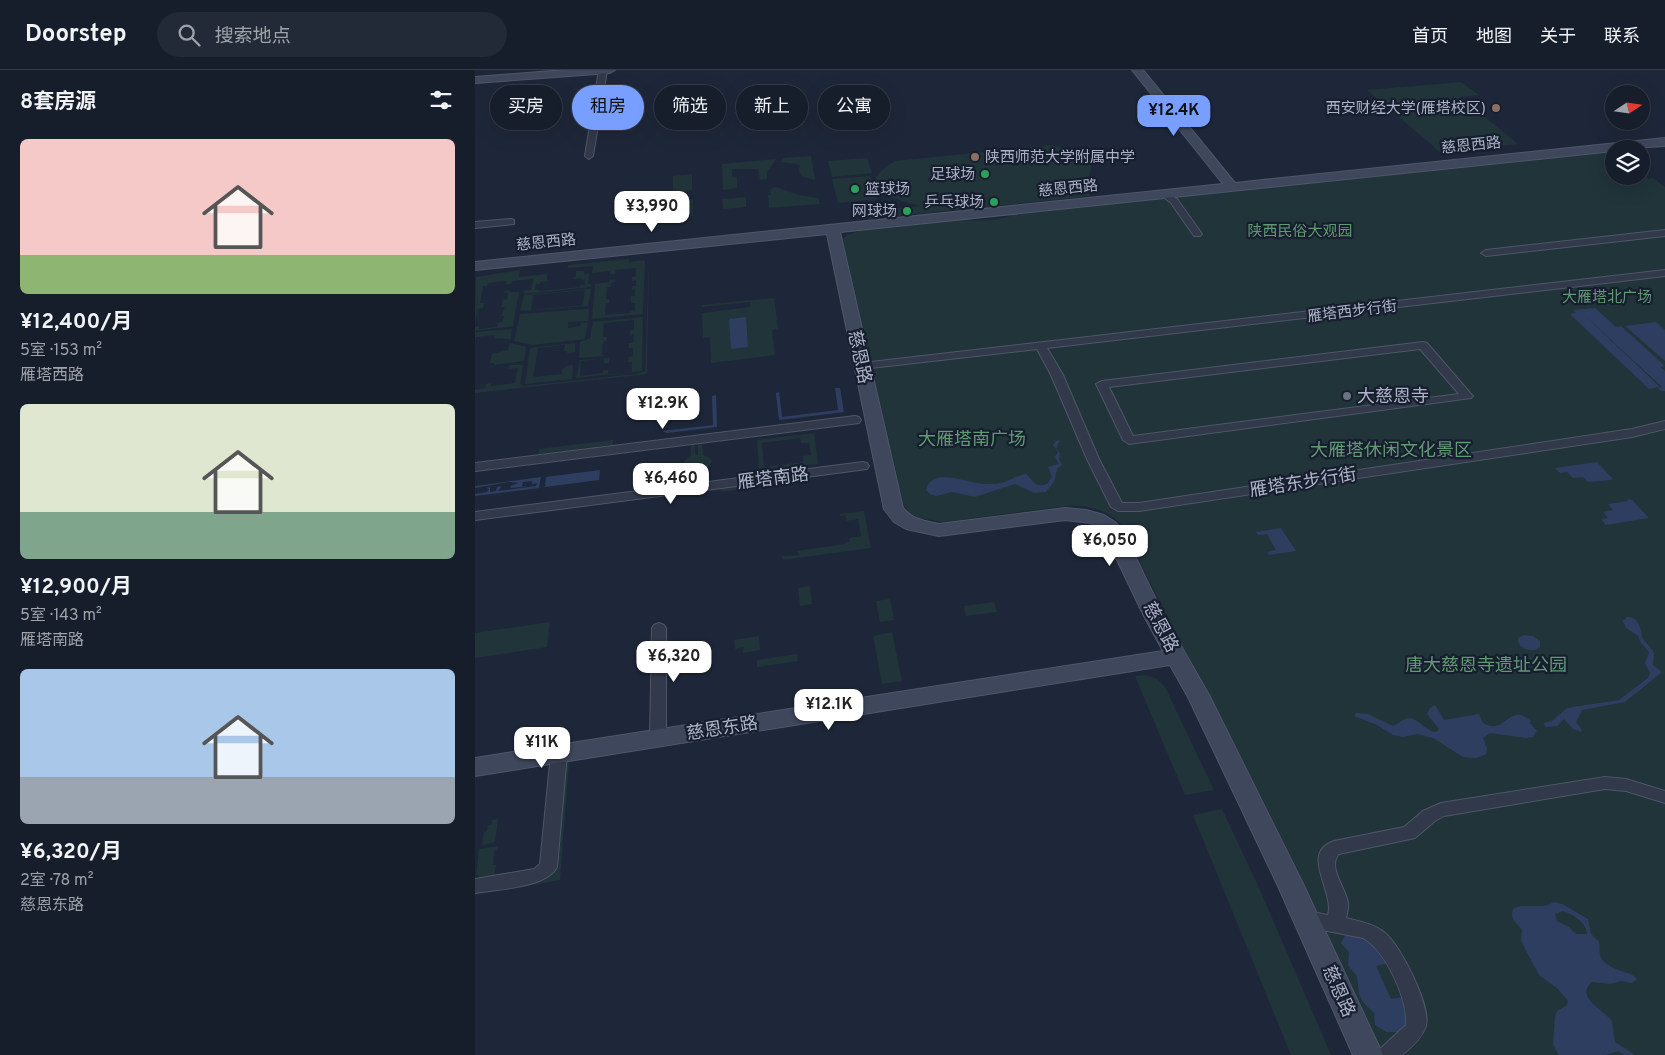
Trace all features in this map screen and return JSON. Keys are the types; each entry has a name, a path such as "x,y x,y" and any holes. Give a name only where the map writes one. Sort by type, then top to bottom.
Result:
{"main road":[{"path":"475,76 556,70"},
{"path":"475,80 609,70"},
{"path":"1137,70 1237,187"},
{"path":"1148,70 1237,187"},
{"name":"慈恩西路","path":"475,266 1665,142"},
{"name":"慈恩路","path":"833,230 892,503 901,518 918,526 944,530 1065,514 1080,514 1094,517 1105,523 1113,531 1154,616 1199,697 1307,919 1368,1055"},
{"name":"慈恩东路","path":"475,767 1177,656"}],"street":[{"path":"589,156 603,70"},
{"path":"1165,194 1174,201 1197,234"},
{"path":"475,225 511,222"},
{"path":"1485,253 1665,233"},
{"name":"雁塔西步行街","path":"862,366 1665,274"},
{"name":"雁塔东步行街","path":"1040,345 1057,375 1097,466 1118,507 1148,506 1632,433 1665,425"},
{"path":"1423,345 1467,396 1129,440 1102,384 1423,345"},
{"path":"475,467 855,420"},
{"name":"雁塔南路","path":"475,516 863,466"},
{"path":"658,738 659,628"},
{"path":"475,886 534,876 540,874 548,867 559,754"},
{"path":"1334,925 1340,905 1325,861 1328,854 1334,848 1409,833 1429,816 1441,810 1597,784 1626,785 1665,797"},
{"path":"1307,919 1366,932 1382,942 1392,956 1415,1008 1417,1019 1415,1029 1387,1055"}],"green space":[{"path":"1461,82 1479,95 1460,97 1518,144 1440,152 1367,90"},
{"path":"1051,145 1079,153 1092,164 1089,176 1078,184 1081,190 1087,189 1090,196 868,219 866,211 920,206 888,196 880,192 875,186 875,180 881,171 895,161"},
{"name":"大雁塔休闲文化景区","path":"1605,152 1605,185 1650,185 1650,179 1653,178 1665,187 1665,1055 1381,1055 1298,877 1121,524 1103,511 1081,506 1066,506 944,522 919,518 909,513 904,506 843,239 847,235 860,231 962,220 989,220 1015,214"},
{"path":"811,156 815,180 801,176 800,166 797,164 780,162 784,158"},
{"name":"篮球场","path":"867,158 872,173 832,177 828,161"},
{"path":"776,159 767,172 767,179 760,180 758,169 732,169 732,176 737,177 737,188 723,190 722,164"},
{"path":"692,174 692,190 673,192 673,176"},
{"name":"篮球场","path":"870,176 877,199 838,203 832,179"},
{"path":"776,187 799,195 818,198 820,204 769,208 768,195 771,195 770,189"},
{"path":"746,197 746,207 723,209 722,199"},
{"path":"693,199 693,216 674,219 674,201"},
{"path":"649,257 647,374 475,393 475,390 485,388 486,384 491,383 491,386 515,383 518,368 508,369 510,365 523,365 520,384 523,386 636,374 645,371"},
{"path":"629,259 629,262 645,260 643,314 592,319 595,284 610,282 610,280 615,279 610,287 607,287 606,299 609,299 609,303 606,303 605,315 630,313 635,310 635,303 631,303 631,296 635,296 635,290 632,290 632,286 636,286 636,280 632,281 632,277 636,276 636,268 615,270 615,274 610,274 610,271 592,273 593,266 567,268 568,265"},
{"path":"520,270 519,277 547,274 547,280 550,281 536,284 535,290 539,291 585,285 585,279 572,279 576,277 576,271 584,271 584,275 589,273 588,284 591,284 591,286 525,294 523,291 531,290 533,279 512,281 511,284 506,285 506,281 488,283 487,286 483,286 480,303 484,303 483,308 478,309 475,323 476,277"},
{"path":"591,289 588,306 520,311 524,295","holes":["585,290 583,305 531,310 533,295"]},
{"path":"510,290 510,292 519,292 513,326 475,331 475,327 479,326 479,329 497,327 498,323 502,322 504,316 501,316 505,307 501,307 503,300 507,299 508,293 504,293 504,291"},
{"path":"774,298 778,329 772,330 775,355 711,363 710,337 703,338 702,313 750,307 750,302 702,307 702,305"},
{"path":"589,309 588,321 568,322 568,328 580,326 581,323 588,323 585,339 532,345 514,341 520,314"},
{"path":"643,317 642,371 632,372 632,362 628,362 629,357 633,356 633,348 629,348 629,343 633,343 634,334 630,335 630,330 634,330 634,320 604,323 603,337 607,337 606,341 603,342 602,355 605,356 579,358 580,342 590,338 593,322"},
{"path":"512,329 511,339 495,338 495,335 476,337 475,341 475,332"},
{"path":"510,343 526,347 524,361 494,365 494,363 490,363 492,354 508,350"},
{"path":"575,343 575,352 567,353 567,351 564,351 565,345 538,348 533,377 562,374 562,369 565,366 573,365 572,379 525,384 530,348"},
{"path":"604,358 609,358 609,363 604,363"},
{"path":"598,359 581,361 580,376 603,373 603,370 608,370 608,375 576,378 580,360"},
{"path":"814,433 818,464 759,471 757,440","holes":["800,438 801,443 809,443 811,455 803,456 803,462 764,467 762,443"]},
{"path":"613,440 613,445 538,454 539,449"},
{"path":"698,443 702,443 703,455 709,457 712,461 710,466 703,470 703,482 699,483 699,471 696,471 696,483 692,484 691,471 685,469 682,465 691,456 691,444 695,444 695,455 698,455"},
{"path":"805,478 805,481 721,492 720,488"},
{"path":"864,511 871,548 783,560 782,556 799,555 797,551 845,544 845,542 850,542 849,538 861,536 858,519 846,521 846,515 840,516 840,514"},
{"path":"810,586 812,604 800,606 798,588"},
{"path":"890,599 894,620 880,622 876,601"},
{"path":"994,602 997,612 966,616 964,606"},
{"path":"550,622 547,647 475,658 475,633"},
{"path":"892,632 902,681 882,684 873,636"},
{"path":"759,636 760,650 743,653 744,647 735,649 734,640"},
{"path":"797,654 798,661 757,667 757,660"},
{"path":"1145,675 1157,679 1165,687 1214,790 1185,795 1135,676"},
{"path":"564,762 569,762 560,880 475,895 475,891 542,878"},
{"path":"1222,809 1260,890 1331,1055 1291,1055 1193,815"},
{"path":"498,819 495,842 482,845 484,832 487,831 488,825 492,824 492,820"},
{"path":"498,846 497,850 494,851 493,865 496,865 494,876 479,879 479,875 476,875 479,849"}],"water":[{"path":"1595,308 1616,327 1621,326 1665,366 1660,367 1665,371 1665,391 1661,391 1658,388 1662,387 1581,312 1660,387 1649,389 1570,314 1576,313 1573,310"},
{"path":"746,317 748,347 731,349 729,319"},
{"path":"1656,322 1665,330 1665,361 1625,326"},
{"path":"835,388 840,388 844,412 779,420 776,393 779,392 782,417 838,410"},
{"path":"716,395 717,427 667,433 662,431 713,425 712,396"},
{"path":"1060,440 1056,448 1060,454 1059,459 1062,465 1057,469 1054,482 1046,492 1034,493 1015,484 975,497 952,492 936,496 926,490 929,483 934,479 941,478 996,484 1026,474 1039,485 1047,484 1052,477 1048,467 1059,464 1055,457 1058,452 1053,445 1056,441"},
{"path":"1597,462 1613,479 1588,482 1583,477 1573,478 1567,472 1560,473 1555,468"},
{"path":"600,470 599,480 545,487 546,477"},
{"path":"541,477 539,488 475,496 475,494 487,492 489,489 486,488 490,487 490,492 496,491 497,487 502,486 498,491 536,486 537,483 532,484 532,481 523,482 522,486 528,486 511,488 510,486 519,483 509,482 475,488 475,486"},
{"path":"1629,499 1649,518 1606,525 1601,519 1608,518 1603,512 1613,510 1608,504 1628,501"},
{"path":"1281,528 1296,551 1269,555 1267,552 1276,550 1267,534 1258,535 1256,532"},
{"path":"1627,617 1631,617 1638,623 1643,638 1654,653 1653,665 1662,672 1625,702 1582,710 1576,722 1582,730 1581,732 1573,729 1564,719 1557,726 1546,727 1543,723 1552,721 1567,708 1619,700 1648,678 1650,673 1645,663 1649,652 1638,636 1626,628 1623,621"},
{"path":"1524,635 1533,636 1540,641 1540,647 1532,650 1521,646 1518,638"},
{"path":"1435,705 1444,720 1479,714 1483,723 1497,726 1512,716 1517,715 1524,716 1532,722 1529,722 1537,731 1533,737 1526,738 1490,733 1483,738 1487,748 1486,754 1477,758 1463,757 1433,738 1417,734 1403,737 1393,735 1377,725 1354,716 1356,713 1368,714 1393,726 1409,718 1436,732 1439,729 1427,714 1430,708"},
{"path":"1555,902 1588,919 1591,934 1599,942 1600,955 1603,960 1612,967 1637,979 1632,983 1621,981 1610,984 1592,982 1587,988 1589,998 1612,1021 1615,1042 1635,1055 1625,1055 1618,1051 1606,1055 1559,1055 1553,1045 1555,1017 1557,1011 1567,1005 1568,1001 1558,989 1539,975 1521,941 1522,930 1512,916 1513,909 1520,906 1544,906","holes":["1562,911 1582,922 1587,934 1576,934 1569,927 1557,921 1555,914"]},
{"path":"1346,934 1370,940 1388,963 1376,966 1391,999 1403,997 1410,1019 1403,1032 1386,1032 1375,1025 1374,1013 1363,1002 1359,994 1357,976 1348,966 1349,952 1341,943"}],"place":[{"name":"西安财经大学(雁塔校区)","path":"1496,108"},
{"name":"陕西师范大学附属中学","path":"975,157"},
{"name":"足球场","path":"985,174"},
{"name":"篮球场","path":"855,189"},
{"name":"乒乓球场","path":"994,202"},
{"name":"网球场","path":"907,211"},
{"name":"大慈恩寺","path":"1347,396"}],"park label":[{"name":"陕西民俗大观园","path":"1300,231"},
{"name":"大雁塔北广场","path":"1607,297"},
{"name":"大雁塔南广场","path":"972,439"},
{"name":"唐大慈恩寺遗址公园","path":"1486,665"}]}
